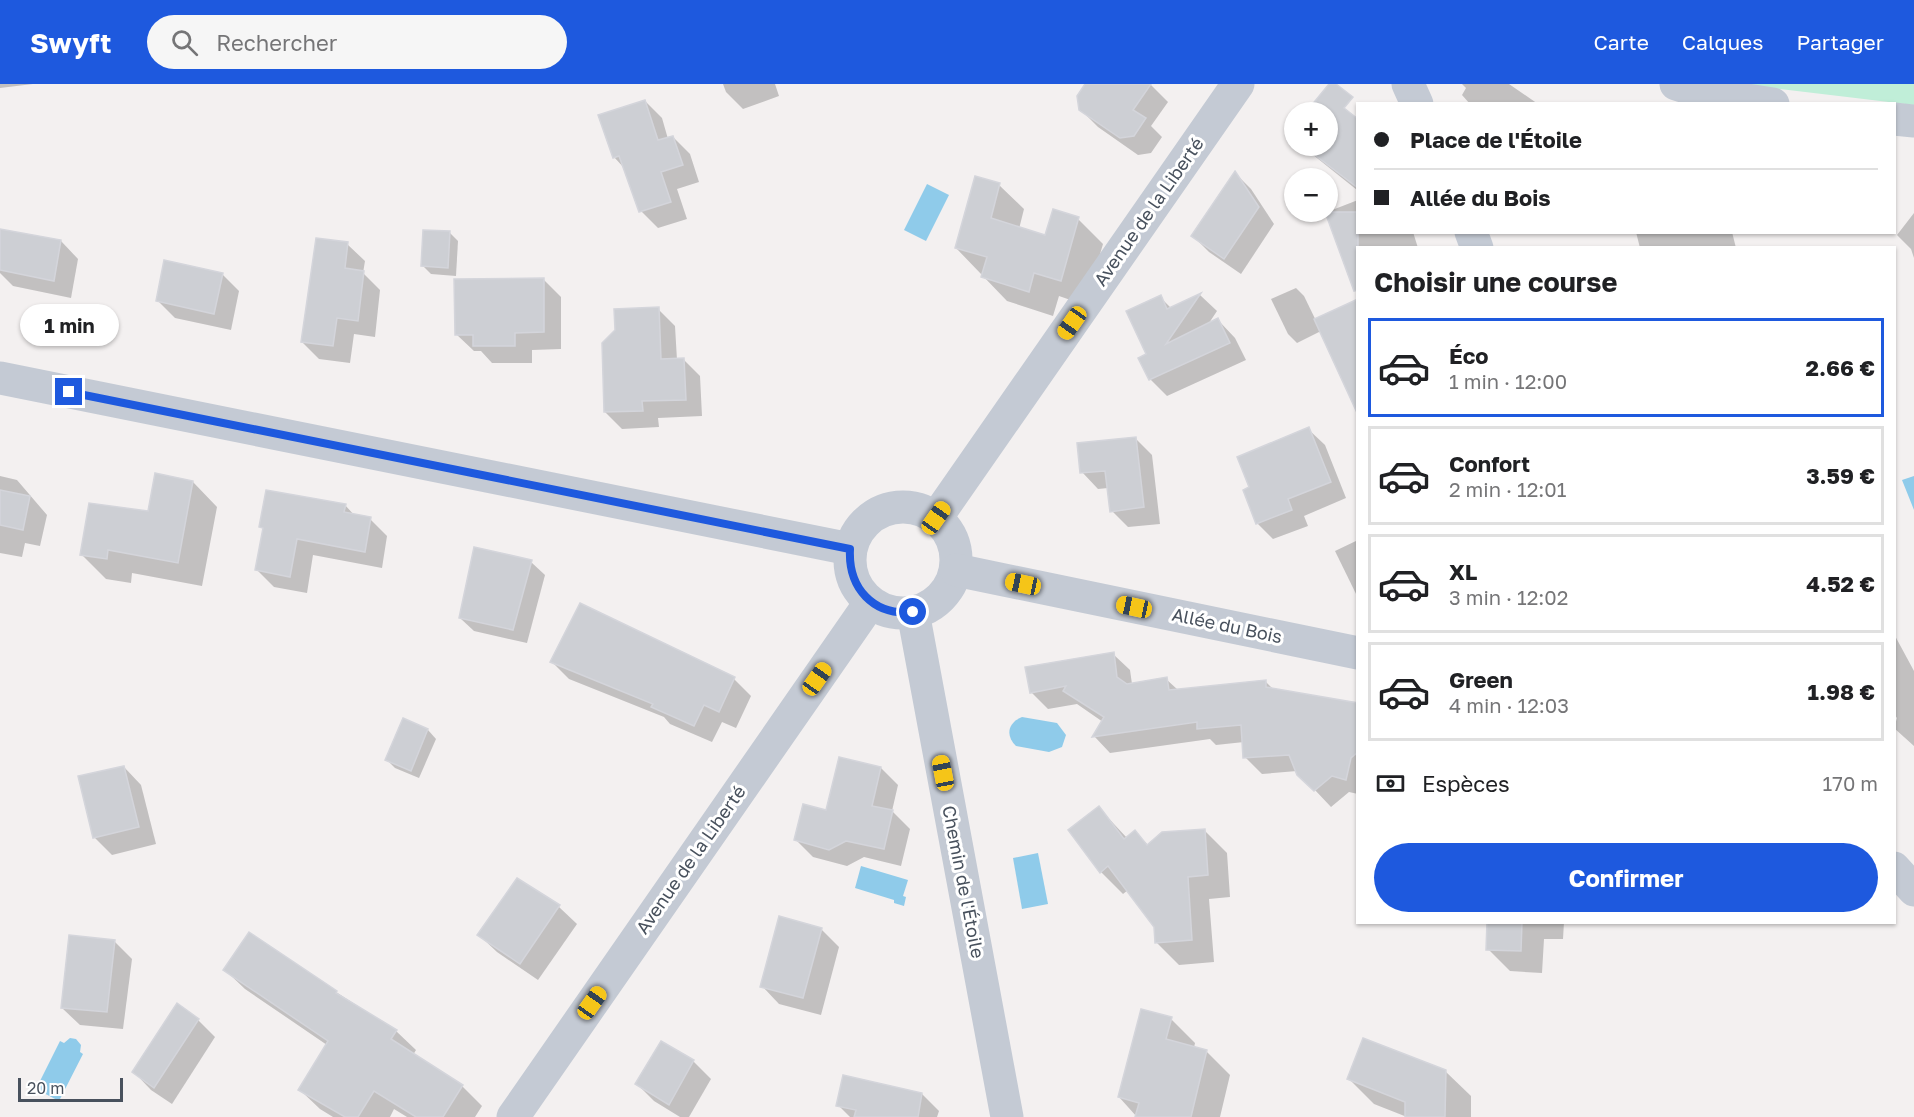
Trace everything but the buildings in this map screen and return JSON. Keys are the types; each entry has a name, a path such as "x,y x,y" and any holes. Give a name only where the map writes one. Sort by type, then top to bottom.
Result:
{"street":[{"name":"Avenue de la Liberté","path":"936,518 1238,84"},
{"path":"1408,84 1416,102"},
{"path":"1676,84 1708,94 1760,102"},
{"path":"1896,120 1914,121"},
{"path":"0,378 850,549"},
{"path":"902,506 921,509 936,518 947,528 953,541 956,570 950,585 928,607 913,612 891,612 870,603 852,579 849,564 850,549 856,532 884,509 902,506"},
{"name":"Allée du Bois","path":"956,570 1356,653"},
{"name":"Avenue de la Liberté","path":"513,1117 870,603"},
{"name":"Chemin de l'Étoile","path":"913,612 1007,1117"},
{"path":"1896,870 1914,890"}],"green space":[{"path":"1739,84 1914,84 1914,105"}],"water":[{"path":"927,184 949,195 926,241 904,230"},
{"path":"1914,476 1914,510 1902,480"},
{"path":"1022,717 1057,723 1066,735 1062,747 1049,752 1016,746 1009,734 1011,726"},
{"path":"1038,853 1048,904 1022,909 1013,858"},
{"path":"861,866 908,880 903,896 906,897 904,906 894,903 894,900 855,888"},
{"path":"70,1038 76,1039 81,1045 80,1052 83,1054 59,1101 36,1089 60,1041 64,1043"}],"route":[{"path":"69,392 850,549 849,564 852,579 870,603 891,612 913,612"}]}
